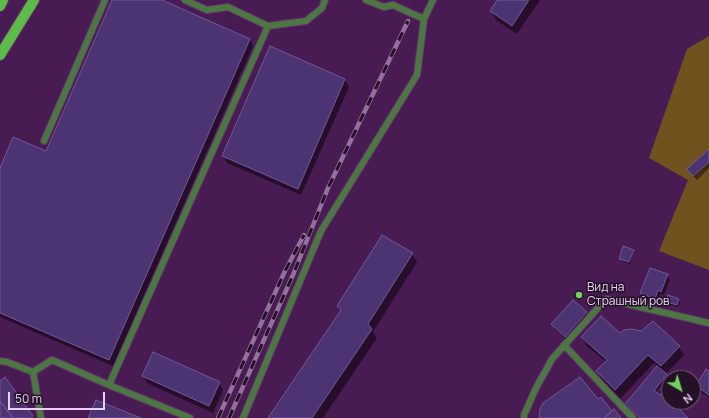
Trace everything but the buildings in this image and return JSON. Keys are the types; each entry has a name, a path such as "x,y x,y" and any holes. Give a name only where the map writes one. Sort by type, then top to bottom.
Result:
{"main road":[{"path":"0,6 3,0"},
{"path":"0,55 34,0"}],"lane":[{"path":"44,141 105,0"},
{"path":"186,0 207,10 228,7 268,26 306,22 322,8 325,0"},
{"path":"366,0 384,7 393,5 424,18"},
{"path":"243,418 321,231 417,75 424,18 433,0"},
{"path":"108,385 268,26"},
{"path":"524,418 536,388 552,360 606,299 709,323"},
{"path":"564,345 633,418"},
{"path":"33,372 52,360 108,385 190,418"},
{"path":"0,361 7,362 33,372"},
{"path":"33,372 40,418"}],"shaded area":[{"path":"709,36 709,270 659,251 688,180 649,158 687,49"}],"railway":[{"path":"229,418 293,275 328,188 408,21"},
{"path":"218,418 285,271 304,235"}],"place":[{"name":"Вид на Страшный ров","path":"579,295"}]}
